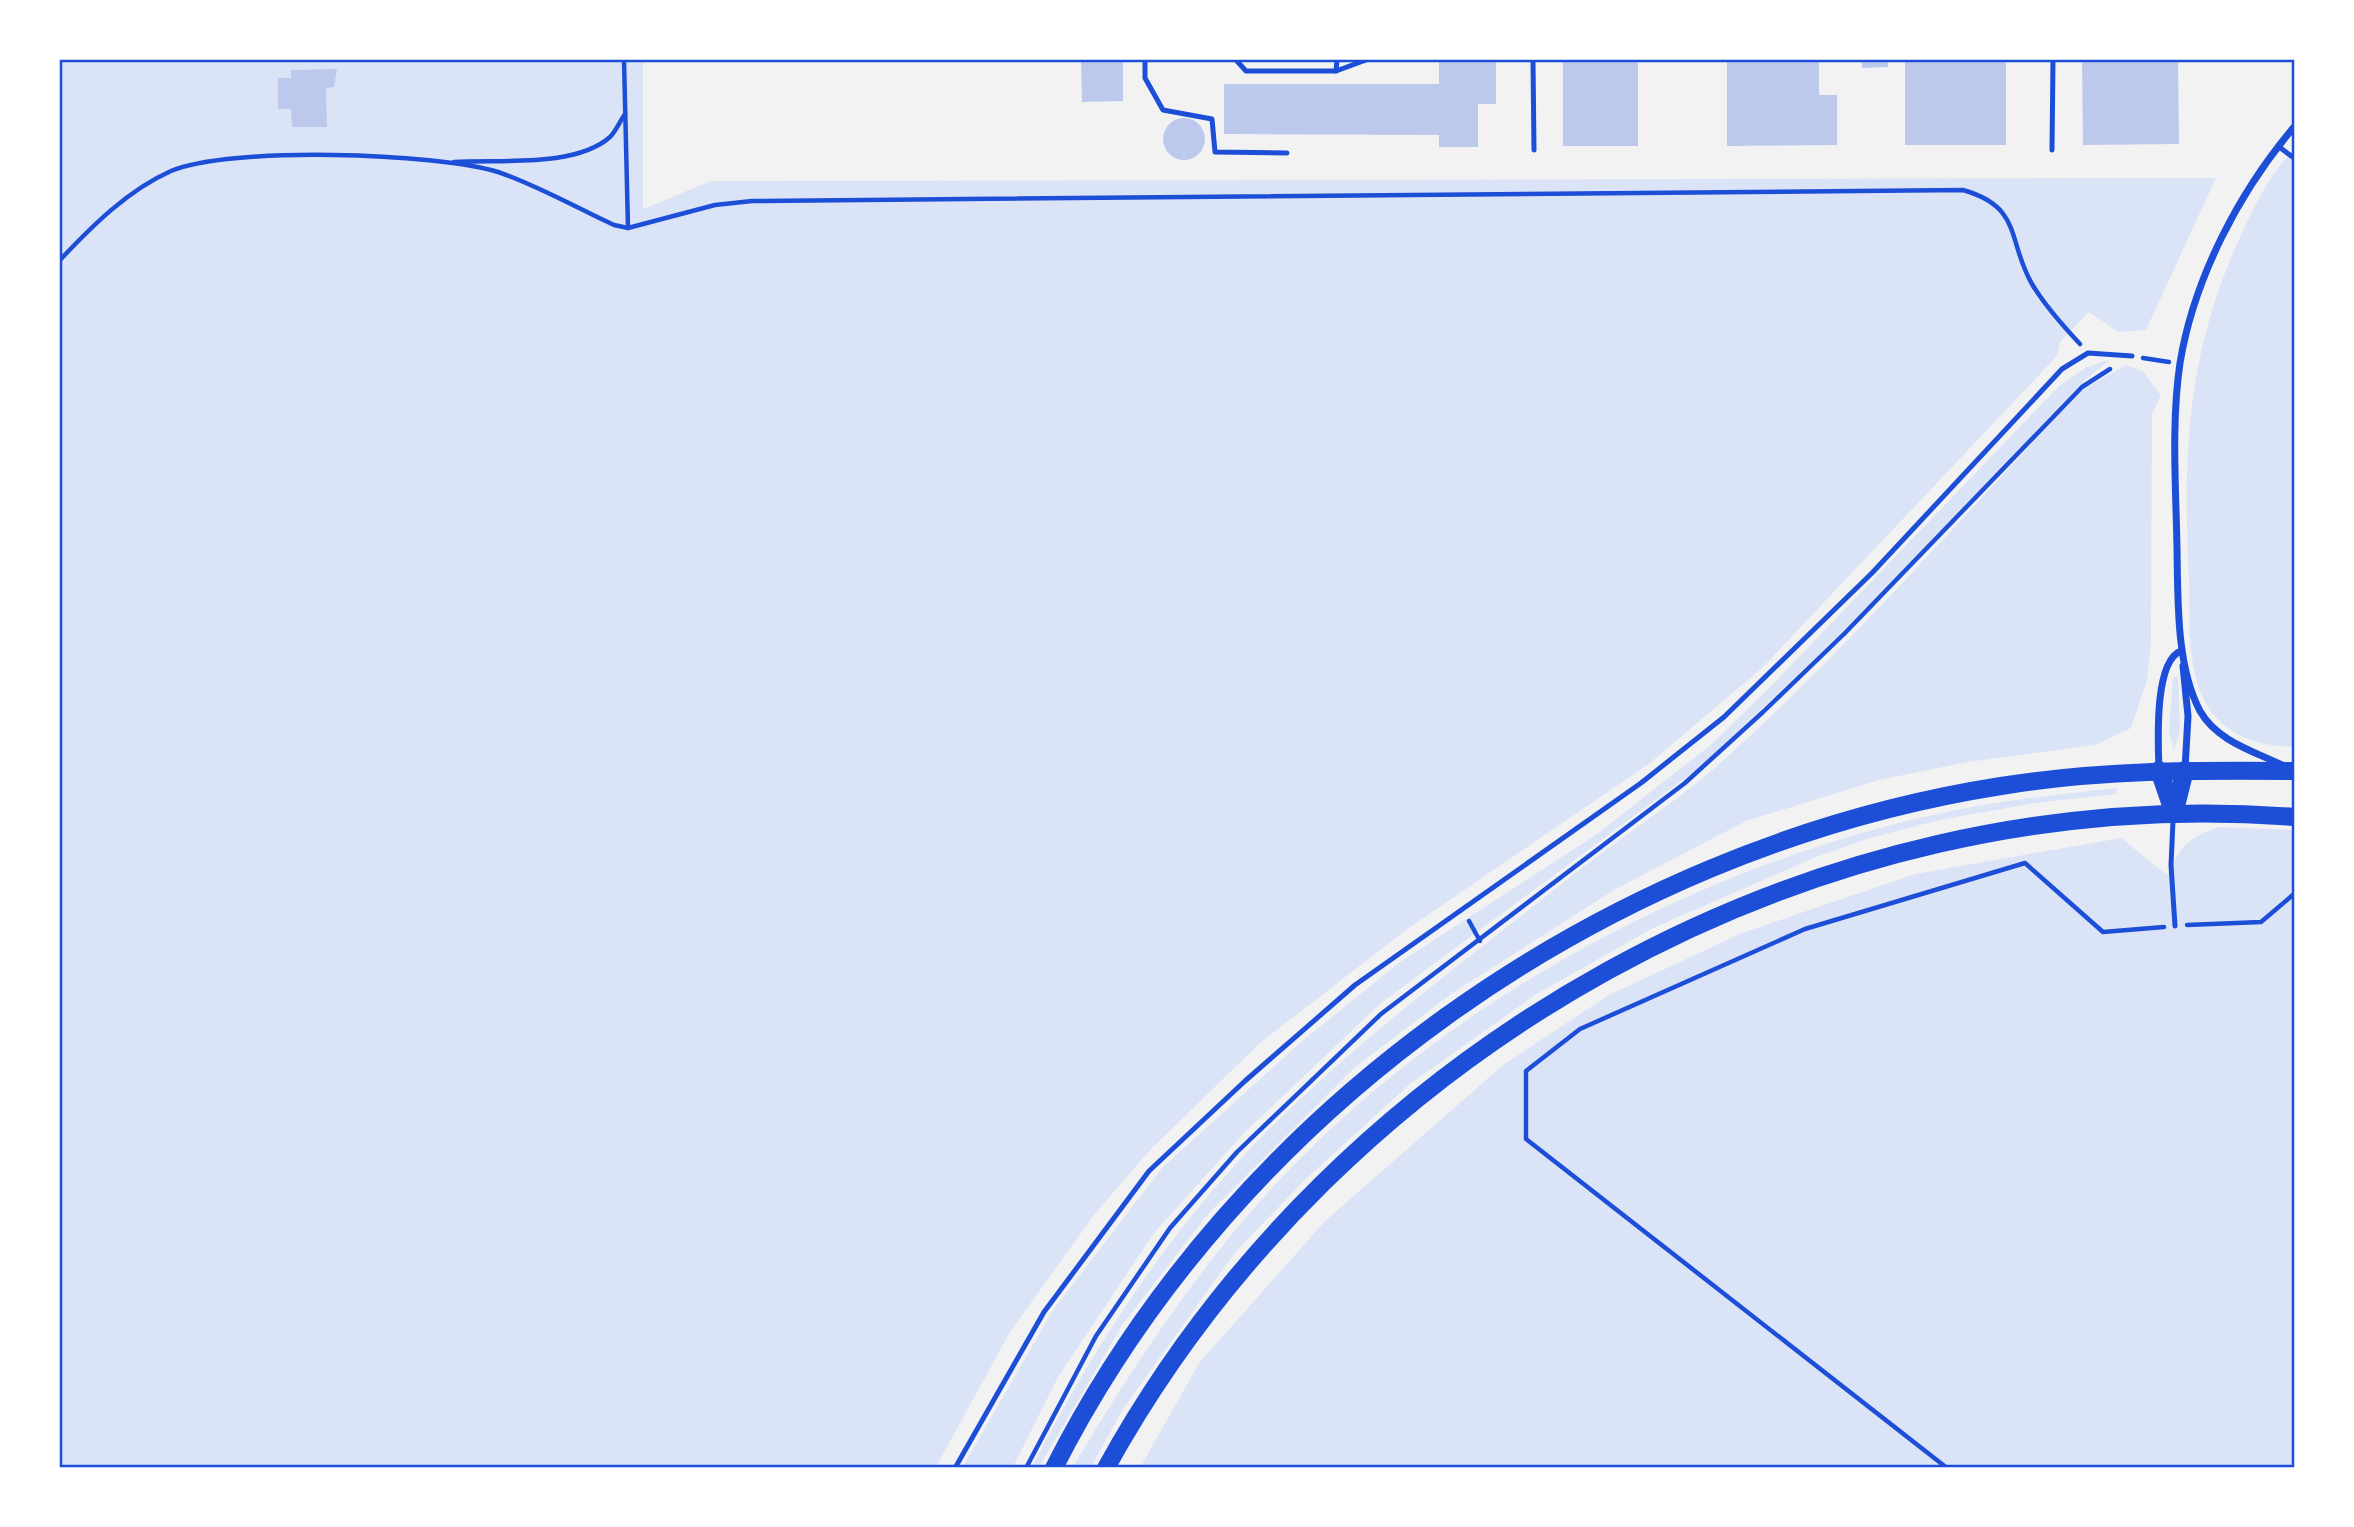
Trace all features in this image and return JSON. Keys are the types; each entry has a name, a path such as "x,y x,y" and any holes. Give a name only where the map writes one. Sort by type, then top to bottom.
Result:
{"main road":[{"path":"2159,770 2174,814"},
{"path":"1054,1468 1071,1433 1138,1329 1216,1226 1278,1159 1365,1079 1468,1000 1570,938 1689,877 1819,828 1904,805 1999,786 2159,770 2294,771"},
{"path":"2174,814 2185,770"},
{"path":"1106,1468 1124,1435 1213,1304 1284,1220 1415,1099 1531,1014 1688,928 1789,888 1878,860 1976,836 2081,820 2174,814 2294,817"}],"street":[{"path":"2185,770 2188,716 2181,649 2176,433 2180,364 2190,323 2212,262 2240,203 2294,127"},
{"path":"2159,770 2158,734 2163,678 2181,649"},
{"path":"2181,649 2200,710 2221,736 2294,771"}],"lane":[{"path":"1145,60 1145,78 1163,110 1212,119 1215,152 1287,153"},
{"path":"1236,60 1246,71 1336,71 1366,60"},
{"path":"1336,71 1337,60"},
{"path":"1533,60 1534,150"},
{"path":"2052,150 2053,60"},
{"path":"2278,146 2294,158"},
{"path":"954,1468 1044,1312 1149,1171 1244,1081 1355,985 1641,783 1724,717 1872,573 2062,369 2088,353 2132,356"},
{"path":"2174,814 2171,865 2175,926"}],"path":[{"path":"624,60 628,228"},
{"path":"60,260 145,184 174,170 221,159 355,157 447,162 553,158 587,151 611,136 625,114"},
{"path":"447,162 499,173 614,225 628,228 715,205 752,201 1963,190 1986,196 2007,216 2032,284 2064,328 2088,353"},
{"path":"1026,1468 1096,1336 1170,1228 1212,1180 1307,1082 1381,1014 1480,942 1695,774 1836,642 2082,387 2132,356 2180,364"},
{"path":"1947,1468 1526,1139 1527,1072 1580,1029 1805,929 2025,863 2103,932 2262,922 2294,894"},
{"path":"1462,908 1480,942"}],"shaded area":[{"path":"60,60 643,60 643,209 711,181 2216,178 2146,330 2118,332 2089,312 2060,342 2057,356 1762,668 1650,763 1406,930 1260,1043 1150,1150 1094,1215 1010,1332 936,1467 60,1467"},
{"path":"2294,149 2294,747 2270,745 2237,734 2218,720 2202,696 2191,648 2187,492 2188,450 2198,368 2220,286 2261,194"},
{"path":"2111,359 2085,380 1840,634 1699,768 1381,1003 1245,1132 1154,1233 1058,1377 1013,1467 962,1468 1053,1310 1162,1168 1301,1042 1400,962 1597,834 1713,743 2059,386 2087,367"},
{"path":"2126,365 2143,371 2161,396 2152,414 2151,641 2147,680 2131,728 2095,745 1968,762 1879,780 1746,821 1614,890 1451,994 1354,1068 1208,1214 1123,1324 1039,1467 1032,1467 1086,1369 1147,1275 1216,1186 1254,1145 1326,1075 1392,1018 1583,867 1716,767 1811,677 1903,583 2082,390"},
{"path":"2173,677 2178,677 2180,732 2174,750 2169,732"},
{"path":"2117,788 2116,794 2036,803 1940,820 1870,838 1816,857 1653,928 1535,995 1410,1084 1308,1177 1236,1251 1123,1409 1091,1467 1073,1467 1155,1338 1200,1275 1248,1215 1315,1144 1389,1078 1470,1018 1555,964 1644,917 1736,876 1830,843 1924,817 2044,796"},
{"path":"2219,827 2294,830 2294,1467 1140,1468 1199,1363 1325,1221 1503,1065 1609,995 1742,933 1915,874 2121,838 2167,875 2186,844"}],"building":[{"path":"1081,60 1123,60 1123,101 1082,102"},
{"path":"1439,60 1496,61 1496,104 1478,104 1478,147 1439,147 1439,135 1224,134 1224,84 1439,84"},
{"path":"1563,60 1638,60 1638,146 1563,146"},
{"path":"1727,60 1819,60 1819,95 1837,95 1837,145 1727,146"},
{"path":"1862,60 1888,60 1888,67 1862,68"},
{"path":"1905,60 2006,60 2006,145 1905,145"},
{"path":"2082,60 2178,60 2179,144 2083,145"},
{"path":"337,69 334,87 326,88 327,127 292,127 291,109 278,109 278,78 291,78 291,70"},
{"path":"1184,118 1199,124 1205,139 1199,154 1184,160 1169,154 1163,139 1169,124"}]}
